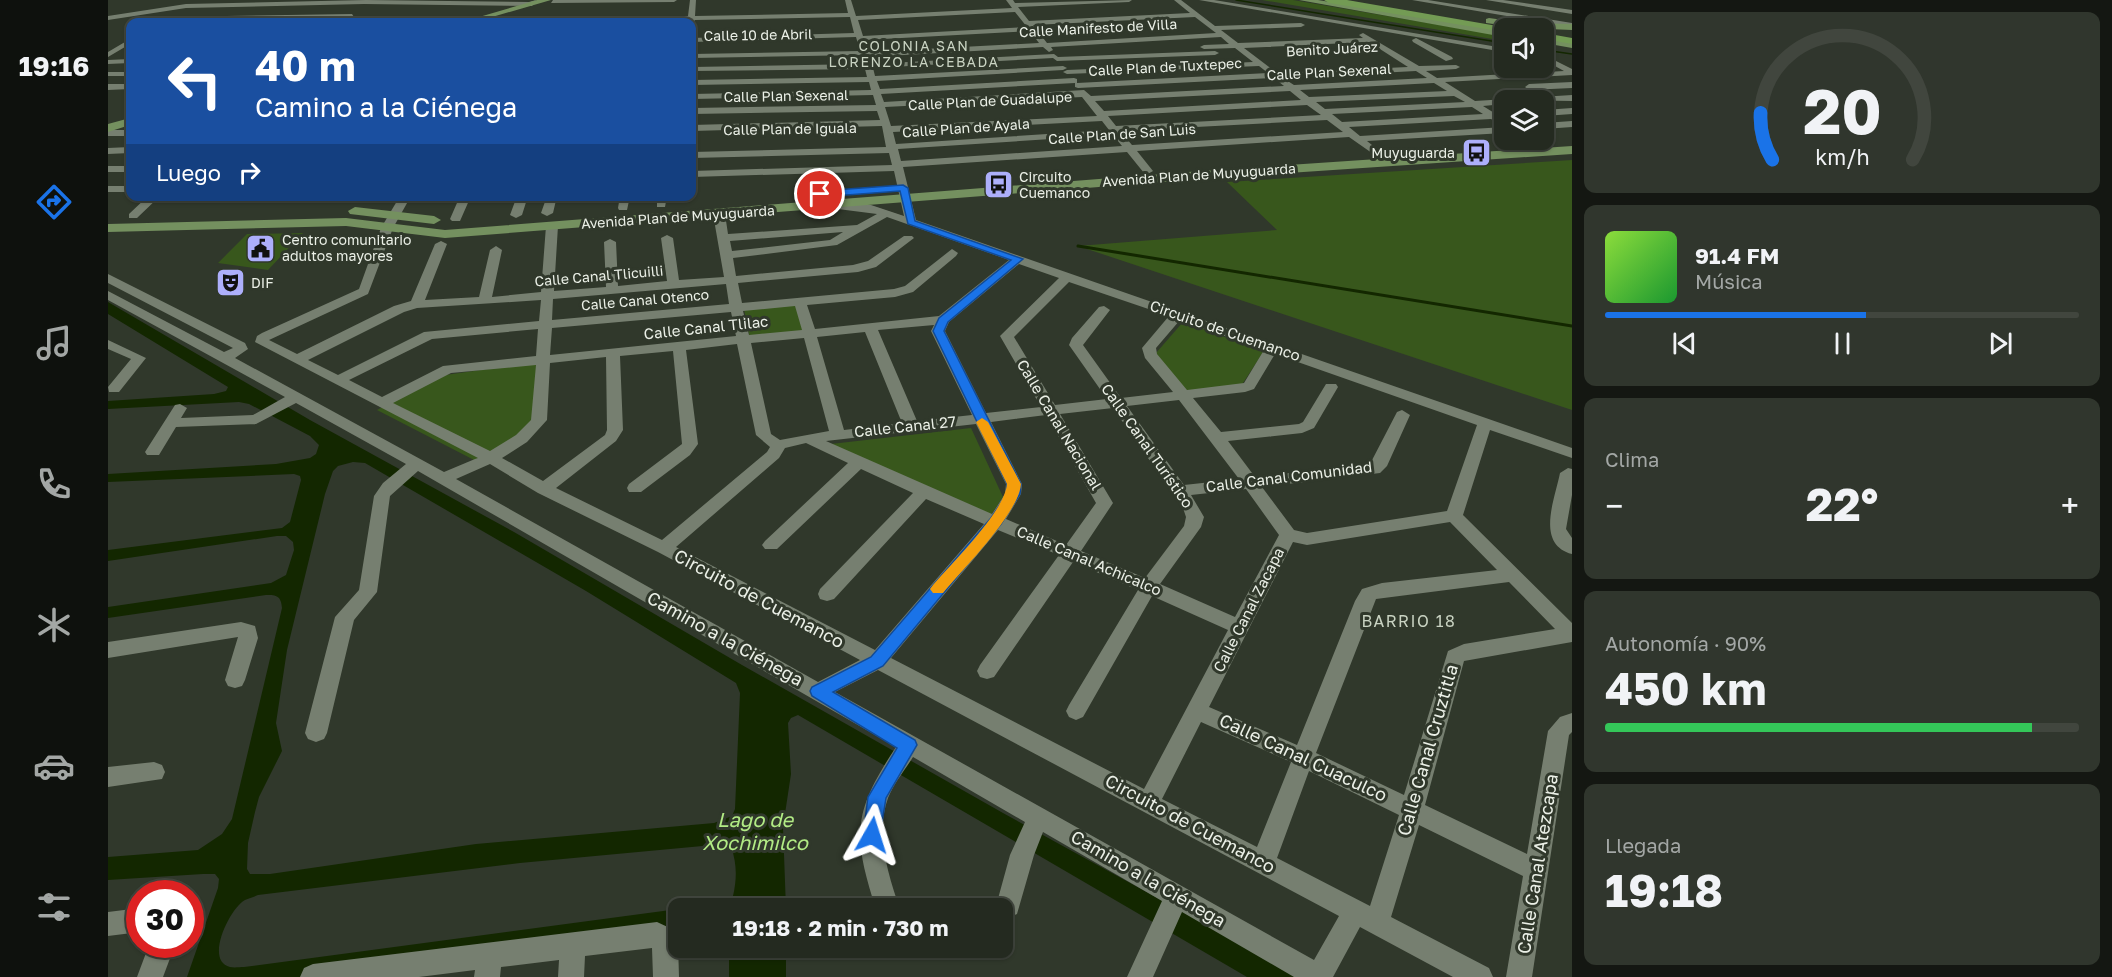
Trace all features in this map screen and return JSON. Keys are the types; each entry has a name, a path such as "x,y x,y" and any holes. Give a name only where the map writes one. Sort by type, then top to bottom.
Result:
{"highway":[{"path":"1329,0 1494,29"},
{"path":"1342,0 1494,23"},
{"path":"1354,0 1412,4"},
{"path":"1444,19 1487,31"},
{"path":"1554,36 1572,39"}],"main road":[{"path":"1303,0 1494,31"},
{"path":"1362,0 1412,4 1494,22"},
{"path":"518,16 533,2 554,3"},
{"path":"483,18 495,15 518,16 554,3"},
{"path":"1554,26 1572,26"},
{"path":"108,123 126,118"},
{"path":"108,128 126,123"},
{"name":"Avenida Plan de Muyuguarda","path":"1554,142 1572,143"},
{"name":"Avenida Plan de Muyuguarda","path":"108,228 346,222 445,234 549,220 719,214 813,207 905,193 1148,171 1494,146"},
{"name":"Avenida Plan de Muyuguarda","path":"696,200 905,193 1572,150"},
{"name":"Avenida Plan de Muyuguarda","path":"108,217 370,211 426,220 516,215 549,220 624,202 661,201"}],"street":[{"path":"167,18 193,0"},
{"path":"554,3 674,0"},
{"path":"693,0 693,18"},
{"path":"844,25 1027,21 1129,0"},
{"path":"1202,0 1408,34 1491,56"},
{"path":"1489,0 1572,12"},
{"path":"1528,0 1542,8"},
{"path":"108,18 186,6 533,2"},
{"path":"554,3 601,10"},
{"path":"1412,4 1452,3 1572,26"},
{"path":"350,18 367,4"},
{"path":"178,10 367,4 392,12"},
{"path":"1176,4 1274,70 1306,101 1379,155"},
{"path":"930,5 1027,21 1148,171"},
{"path":"838,6 856,25 886,124 911,222"},
{"path":"896,7 919,6"},
{"path":"696,55 856,25 885,8"},
{"path":"680,9 703,9"},
{"path":"1201,19 1246,9"},
{"path":"518,16 544,11"},
{"path":"1027,21 1032,13"},
{"path":"129,18 136,14"},
{"path":"460,14 495,15"},
{"path":"518,16 557,18"},
{"path":"696,25 856,25 1297,17"},
{"path":"1201,19 1335,23"},
{"path":"118,25 126,20"},
{"path":"1012,20 1027,21"},
{"name":"Calle Manifesto de Villa","path":"856,25 1027,21 1226,36 1357,32"},
{"path":"696,40 856,25 869,27"},
{"name":"Calle 10 de Abril","path":"696,49 856,25"},
{"path":"1346,25 1458,91 1493,116"},
{"path":"1408,34 1449,58"},
{"path":"696,69 868,66 1054,56 1244,51 1371,40"},
{"path":"111,53 126,46"},
{"path":"1429,53 1467,48 1494,49"},
{"path":"1363,50 1386,49"},
{"path":"1554,58 1572,61"},
{"name":"Benito Juárez","path":"1380,60 1404,59"},
{"path":"108,62 126,61"},
{"path":"696,83 872,80 1261,62"},
{"path":"1555,63 1572,72"},
{"name":"Calle Plan de Tuxtepec","path":"696,97 1076,83 1274,70 1462,67"},
{"name":"Calle Plan Sexenal","path":"696,111 881,107 1572,72"},
{"path":"108,74 126,74"},
{"path":"1524,87 1572,85"},
{"path":"108,87 126,87"},
{"path":"696,128 886,124 1458,91"},
{"path":"1554,99 1572,98"},
{"name":"Calle Plan de Ayala","path":"696,155 891,146 1494,102"},
{"path":"1554,112 1572,111"},
{"path":"1338,125 1493,116"},
{"path":"1554,125 1572,124"},
{"name":"Calle Plan de San Luis","path":"696,174 897,166 1128,148 1494,130"},
{"path":"108,133 126,133"},
{"name":"Calle Plan de Iguala","path":"696,145 891,146"},
{"path":"108,151 126,150"},
{"path":"108,169 126,169"},
{"path":"108,189 126,189"},
{"path":"133,216 150,201"},
{"path":"387,228 403,201"},
{"path":"456,219 464,201"},
{"path":"516,215 521,201"},
{"path":"442,479 491,458 534,429 539,420 549,296 549,220 551,201"},
{"name":"Circuito de Cuemanco","path":"813,207 863,206 886,213 1572,453"},
{"path":"726,255 833,243 886,213"},
{"path":"664,548 773,455 779,445 764,435 736,307 719,214"},
{"name":"Circuito de Cuemanco","path":"387,228 364,291 262,339 262,342 491,458 544,489 664,548 1480,977"},
{"path":"723,238 859,228"},
{"path":"667,238 674,285"},
{"name":"Calle Canal Tlicuilli","path":"297,360 399,309 416,303 549,296 865,267 908,238"},
{"path":"610,242 612,290"},
{"path":"416,303 422,296 441,244"},
{"path":"485,301 496,250"},
{"name":"Calle Canal Otenco","path":"338,380 429,335 903,291 952,253"},
{"path":"818,691 877,662 996,521 1013,494 1014,484 938,331 943,320 1018,259"},
{"name":"Calle Canal Nacional","path":"987,671 1105,503 1007,336 1068,276"},
{"path":"108,278 240,346 241,349 224,358"},
{"name":"Camino a la Ciénega","path":"108,295 224,358 412,468 442,479 818,691 907,748 1319,977"},
{"path":"801,301 838,435"},
{"name":"Calle Canal Turístico","path":"1076,711 1149,586 1192,526 1195,517 1180,491 1076,345 1104,310"},
{"name":"Calle Canal Zacapa","path":"1149,802 1288,535 1252,483 1149,351 1177,315"},
{"name":"Calle Canal Tlilac","path":"383,402 448,369 943,320"},
{"path":"870,328 911,426"},
{"path":"108,344 139,358 114,389"},
{"path":"635,488 684,452 690,444 679,347"},
{"name":"Calle Canal 27","path":"779,445 806,438 1245,388 1249,386 1272,348"},
{"path":"544,489 611,438 615,430 613,353"},
{"path":"1217,437 1302,428 1309,425 1331,387"},
{"path":"171,423 256,419 292,399"},
{"path":"153,452 180,408"},
{"name":"Calle Canal Comunidad","path":"1180,491 1374,469 1379,466 1402,415"},
{"path":"1454,516 1485,423"},
{"name":"Calle Canal Achicalco","path":"806,438 858,463 1149,586 1239,627"},
{"path":"771,545 858,463"},
{"path":"316,733 345,617 368,591 382,496 386,487 412,468"},
{"path":"1568,473 1557,529 1561,538 1572,548"},
{"path":"827,594 924,490"},
{"path":"1288,535 1307,539 1454,516 1572,635"},
{"path":"1263,861 1302,757 1364,601 1369,594 1382,590 1514,575"},
{"path":"108,650 241,629 248,631 248,638 235,680"},
{"name":"Calle Canal Cruztitla","path":"1377,922 1455,656 1464,652 1572,635"},
{"name":"Calle Canal Cuaculco","path":"1198,711 1302,757 1536,870"},
{"name":"Calle Canal Atezcapa","path":"1520,977 1559,731 1567,723 1572,722"},
{"path":"884,898 877,877 872,849 873,822 877,797 907,748"},
{"path":"108,777 154,772"},
{"path":"1010,898 1022,855 1036,821"},
{"path":"1140,977 1176,896"},
{"path":"1319,977 1354,911"},
{"path":"108,924 126,922"},
{"path":"313,977 488,966 573,947 657,935 663,938 665,943 666,977"},
{"path":"571,977 573,947"},
{"path":"150,977 157,958"}],"shaded area":[{"path":"1262,0 1293,0 1494,34 1494,39"},
{"path":"1572,160 1572,410 1078,246 1277,230 1227,182"},
{"name":"Centro comunitario adultos mayores","path":"303,233 268,270 218,263 247,234"},
{"path":"799,303 807,334 750,339 744,309"},
{"path":"1183,322 1264,351 1241,386 1187,394 1156,353"},
{"path":"540,362 531,428 478,462 377,410 438,376"},
{"path":"971,428 1003,497 991,515 831,444"}],"water":[{"name":"Lago de Xochimilco","path":"108,302 310,420 514,532 1003,813 1301,977 1247,977 798,715 791,718 788,723 791,774 783,827 786,898 728,898 733,896 736,877 731,847 724,844 520,863 258,895 239,905 222,934 219,955 223,963 230,967 668,910 668,938 586,950 358,977 187,977 194,958 204,958 204,928 219,879 215,874 203,874 108,880 108,857 198,850 222,834 232,819 282,608 281,601 273,595 266,595 108,618 108,607 271,583 286,575 294,550 293,542 286,536 277,536 108,561 108,550 282,528 290,522 301,480 300,476 294,474 108,482 108,474 276,464 310,458 316,454 319,445 310,436 249,404 239,402 108,409 108,401 214,394 226,391 228,387 108,314","holes":["353,462 365,463 586,591 736,683 740,693 735,809 732,816 714,823 476,844 270,874 250,874 247,869 248,843 259,797 282,751 276,723 287,650 325,494 333,471 338,466"]},
{"path":"729,958 786,958 786,977 729,977"}],"waterway":[{"path":"1236,0 1494,41"},
{"path":"1554,51 1572,54"},
{"path":"1078,246 1572,326"}],"slow traffic":[{"path":"938,589 996,521 1013,494 1014,484 982,422"}],"place":[{"name":"Muyuguarda","path":"1476,153"},
{"name":"Circuito Cuemanco","path":"998,185"},
{"name":"Centro comunitario adultos mayores","path":"261,248"},
{"name":"DIF","path":"230,283"}],"district":[{"name":"COLONIA SAN LORENZO LA CEBADA","path":"914,54"},
{"name":"BARRIO 18","path":"1409,621"}],"route":[{"path":"820,194 903,188 911,222 1018,259 943,320 938,331 1014,484 1013,494 996,521 877,662 818,691 909,745 877,797 872,835"}]}
